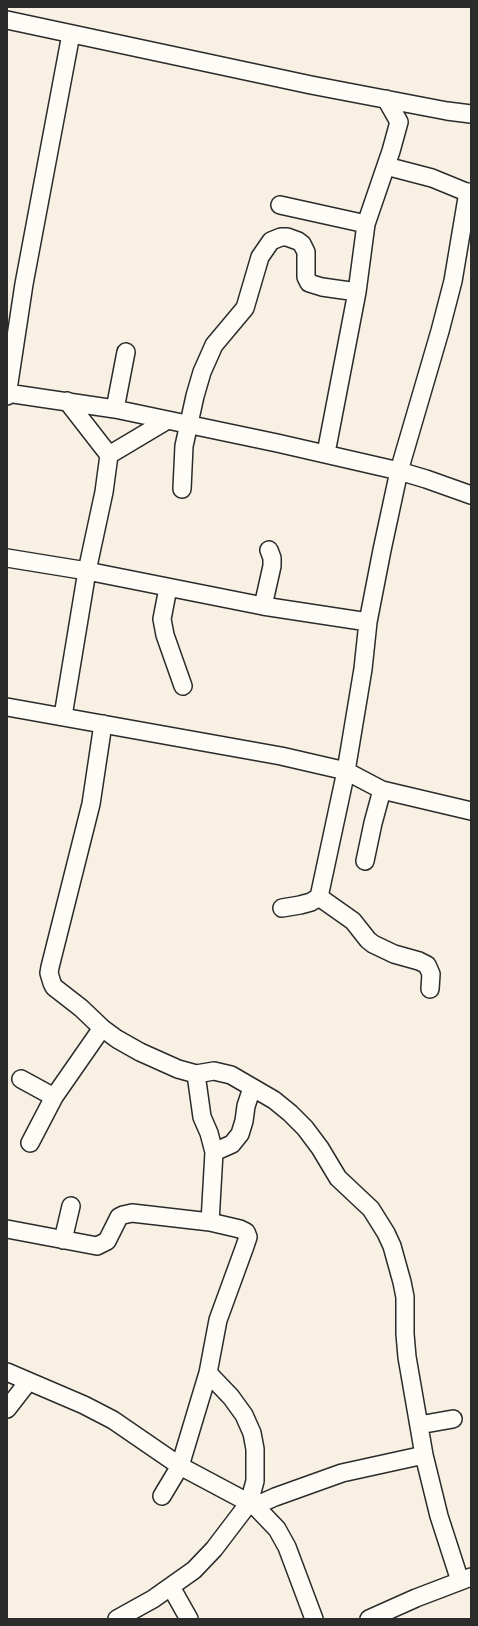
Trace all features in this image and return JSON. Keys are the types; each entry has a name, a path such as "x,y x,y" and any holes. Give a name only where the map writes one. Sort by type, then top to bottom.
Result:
{"street":[{"path":"7,20 415,105 471,114"},
{"path":"71,34 24,284 7,394 67,401 115,409 326,453 426,479 471,495"},
{"path":"386,99 399,122"},
{"path":"326,453 357,292 366,224 399,122 415,105"},
{"path":"319,897 346,771 363,669 368,622 382,550 399,472 448,302 469,193 432,178 386,166"},
{"path":"280,205 366,224"},
{"path":"182,489 182,464 188,424 197,386 214,345 245,308 260,256 271,241 281,237 287,237 302,244 306,252 306,279 309,283 322,287 357,292"},
{"path":"115,409 126,352"},
{"path":"63,716 87,571 104,492 109,455 67,401"},
{"path":"109,455 166,420"},
{"path":"263,606 272,566 269,550"},
{"path":"7,558 87,571 263,606 368,622"},
{"path":"168,588 162,619 165,635 183,686"},
{"path":"7,707 281,756 346,771 382,790 471,811"},
{"path":"103,724 91,804 49,973 54,986 81,1008 102,1028 117,1039 140,1052 178,1069 196,1074 217,1071 231,1075 274,1100 290,1112 305,1128 320,1148 338,1178 371,1210 386,1233 392,1246 405,1297 405,1334 407,1357 424,1455 439,1516 466,1579 416,1598 369,1619"},
{"path":"365,861 372,823 382,790"},
{"path":"282,908 300,905 319,897"},
{"path":"319,897 353,922 373,944 382,949 427,965 431,974 430,989"},
{"path":"30,1143 54,1097 102,1028"},
{"path":"196,1074 202,1117 209,1133 214,1152 210,1222"},
{"path":"21,1079 54,1097"},
{"path":"214,1152 232,1144 240,1134 246,1106 252,1088"},
{"path":"63,1240 71,1206"},
{"path":"7,1229 38,1233 93,1246 100,1245 107,1241 119,1218 123,1215 132,1214 210,1222 246,1232 248,1237 218,1320 208,1373 180,1466 162,1496"},
{"path":"7,1372 84,1405 113,1420 180,1466 252,1504 277,1529 287,1547 314,1619"},
{"path":"117,1619 134,1611 194,1570 252,1504 255,1481 255,1449 252,1433 244,1415 231,1397 208,1373"},
{"path":"7,1409 28,1382"},
{"path":"419,1425 453,1419"},
{"path":"252,1504 342,1473 424,1455"},
{"path":"171,1587 189,1619"}]}
